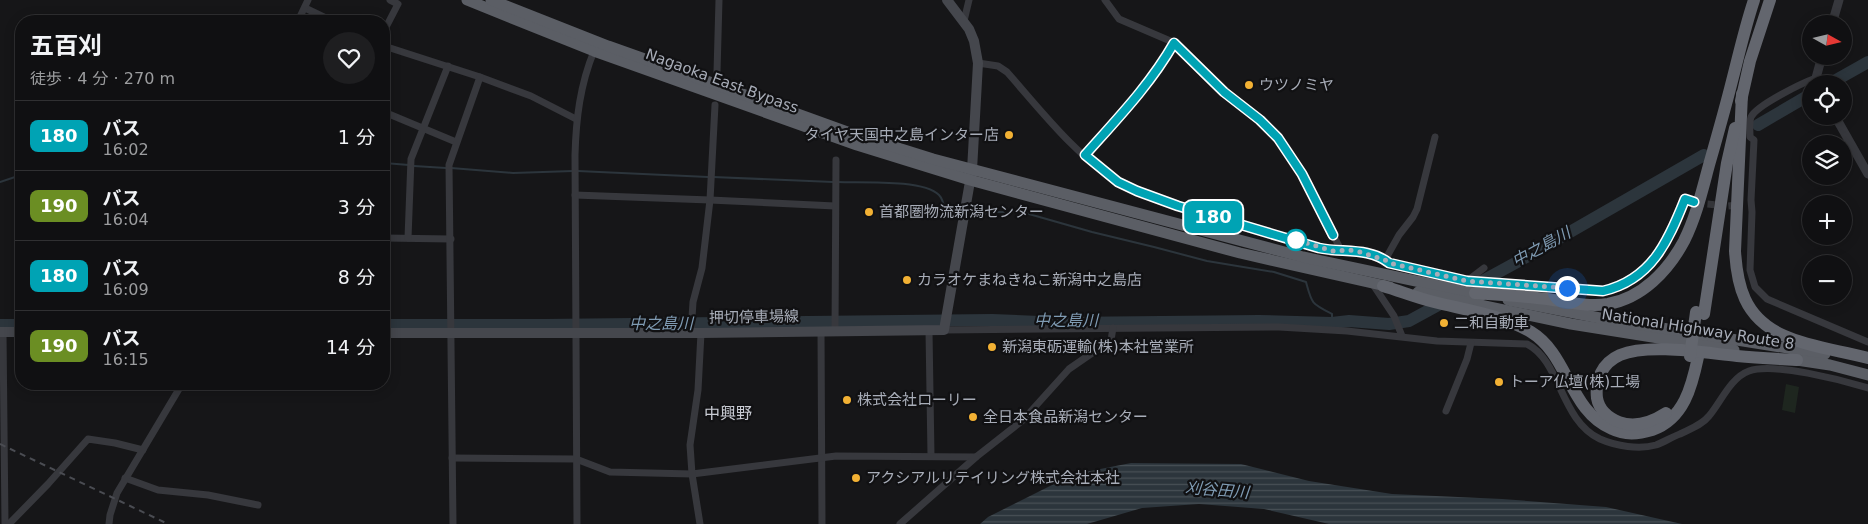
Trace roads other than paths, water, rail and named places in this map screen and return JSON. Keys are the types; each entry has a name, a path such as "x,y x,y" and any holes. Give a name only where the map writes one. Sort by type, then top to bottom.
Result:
{"highway":[{"name":"Nagaoka East Bypass","path":"467,0 594,51 820,133 971,175"},
{"name":"Nagaoka East Bypass","path":"491,0 608,46 971,175"},
{"path":"1475,293 1593,305 1617,302 1640,292 1670,262 1685,240 1698,205 1732,82 1746,23 1754,0"},
{"path":"1700,313 1727,163 1742,94 1750,61 1770,0"},
{"path":"971,175 1240,253 1462,305 1511,323 1537,336 1555,355 1580,401 1592,416 1604,426 1622,432 1646,432 1656,429 1674,417 1690,389 1732,82"},
{"path":"1742,94 1735,251 1737,271 1745,300 1770,330 1781,335 1868,358"},
{"name":"National Highway Route 8","path":"971,175 1324,262 1605,320 1806,350 1868,364"},
{"name":"National Highway Route 8","path":"1462,305 1617,332 1830,365 1868,375"},
{"path":"1694,356 1680,394 1673,406 1660,416 1646,423 1628,424 1609,418 1602,410 1597,400 1597,382 1601,372 1607,363 1627,353 1644,350 1676,351 1797,360"}],"main road":[{"path":"944,330 971,175 978,63 974,41 964,21 947,0"},
{"name":"押切停車場線","path":"390,333 451,333 577,327 696,333 944,330"},
{"path":"2,332 15,332"}],"street":[{"path":"301,15 308,0"},
{"path":"390,0 398,4 390,19"},
{"path":"717,72 719,0"},
{"path":"964,21 969,0"},
{"path":"1104,0 1119,19 1174,43 1224,92 1260,120 1278,138 1302,174 1341,250"},
{"path":"1835,15 1839,0"},
{"path":"304,8 319,15"},
{"path":"1085,155 1143,90 1159,69 1174,43"},
{"path":"390,48 480,76 531,96 576,119"},
{"path":"577,524 576,119 580,94 594,51"},
{"path":"978,63 998,66 1007,72 1056,127 1085,155 1118,182 1137,191 1178,206 1319,248 1333,251 1360,252 1389,263 1467,281 1603,291 1617,288 1631,281 1648,267 1665,242 1685,199 1694,202"},
{"path":"408,238 412,160 448,66"},
{"path":"453,524 450,165 456,142 480,76"},
{"path":"1802,85 1792,88 1752,115 1750,122 1750,137 1754,140 1750,200 1752,212 1750,270 1752,279 1760,294 1767,299 1868,342"},
{"path":"700,524 692,474 690,444 698,390 693,302 702,268 710,200 715,105"},
{"path":"390,114 456,142"},
{"path":"1840,125 1868,174"},
{"path":"1385,260 1417,209 1435,136"},
{"path":"836,160 836,332"},
{"path":"575,195 835,206"},
{"path":"1741,204 1750,200"},
{"path":"1239,241 1243,226"},
{"path":"390,238 451,239"},
{"path":"1467,281 1484,268"},
{"path":"1378,284 1402,336"},
{"path":"944,330 1278,326 1402,336 1437,341 1527,344 1544,360 1571,410 1589,431 1602,440 1636,447 1656,444 1703,422 1734,380 1749,371 1764,368 1808,373 1839,379 1868,388"},
{"path":"900,524 976,457 1023,420 1069,369 1111,340 1114,328"},
{"path":"929,331 931,456"},
{"path":"2,332 4,524"},
{"path":"821,332 822,524"},
{"path":"1446,411 1468,358 1471,342"},
{"path":"109,524 117,493 178,390"},
{"path":"9,524 88,440 115,443 143,450"},
{"path":"452,458 576,459 610,472 692,474 836,456 976,457"},
{"path":"126,478 158,490 208,495 258,505"}],"water":[{"name":"刈谷田川","path":"1131,463 1241,464 1309,481 1392,494 1502,499 1606,507 1682,524 1329,524 1264,509 1199,504 1142,508 1087,524 980,524 988,517 1050,486 1085,472"}],"waterway":[{"name":"中之島川","path":"1845,75 1868,62"},
{"name":"中之島川","path":"1758,125 1802,99"},
{"name":"中之島川","path":"390,325 992,320 1063,323 1259,321 1332,323 1349,321 1389,324 1409,321 1530,255 1704,155"},
{"path":"390,163 409,165"},
{"path":"414,166 446,168"},
{"path":"451,168 513,173 573,171"},
{"path":"578,171 708,177"},
{"path":"0,182 15,177"},
{"path":"713,177 833,182"},
{"path":"838,182 891,183 920,186 931,190 941,197 945,213 961,216"},
{"path":"969,217 974,218 989,212 1022,212 1207,261 1274,272 1306,282 1313,302 1332,314 1332,323"},
{"name":"中之島川","path":"0,325 15,325"}],"tunnel":[{"path":"1697,203 1738,205"}],"railway":[{"path":"0,444 168,524"}],"place":[{"name":"ウツノミヤ","path":"1249,85"},
{"name":"タイヤ天国中之島インター店","path":"1009,135"},
{"name":"首都圏物流新潟センター","path":"869,212"},
{"name":"カラオケまねきねこ新潟中之島店","path":"907,280"},
{"name":"二和自動車","path":"1444,323"},
{"name":"新潟東砺運輸(株)本社営業所","path":"992,347"},
{"name":"トーア仏壇(株)工場","path":"1499,382"},
{"name":"株式会社ローリー","path":"847,400"},
{"name":"全日本食品新潟センター","path":"973,417"},
{"name":"アクシアルリテイリング株式会社本社","path":"856,478"}],"district":[{"name":"中興野","path":"728,413"}]}
